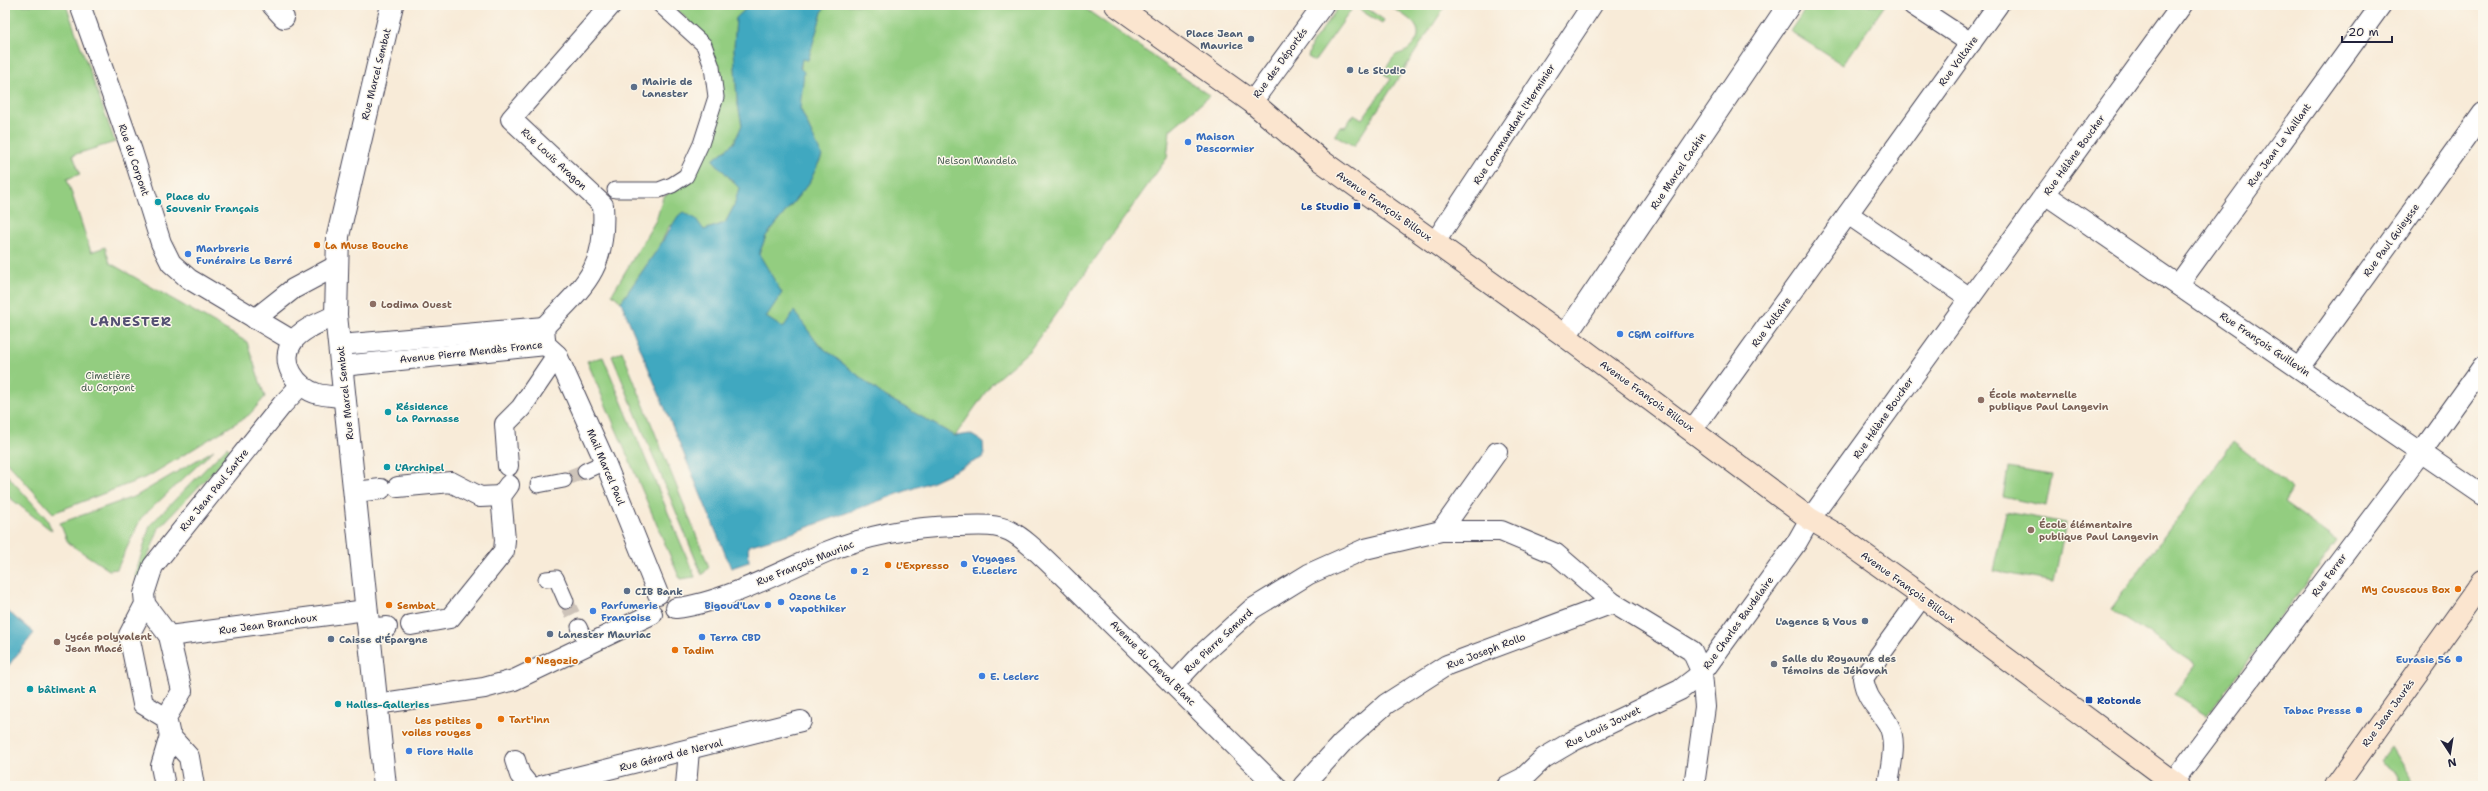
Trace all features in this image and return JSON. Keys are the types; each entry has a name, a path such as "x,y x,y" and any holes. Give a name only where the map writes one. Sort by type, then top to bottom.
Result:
{"main road":[{"name":"Avenue François Billoux","path":"1116,5 1252,102 1320,160 1693,429 1810,519 1834,533 1922,596 2176,784"},
{"name":"Rue Jean Jaurès","path":"2336,786 2483,582"}],"street":[{"name":"Rue du Corpont","path":"80,5 132,151 161,243 171,263 188,279 293,341"},
{"name":"Rue Marcel Sembat","path":"385,786 377,704 374,622 355,492 336,315 336,266 338,236 392,5"},
{"name":"Rue Louis Aragon","path":"609,198 511,119 611,5"},
{"path":"508,466 505,424 521,408 549,342 598,264 609,198 658,190 672,185 686,176 701,144 716,97 712,67 704,45 660,5"},
{"name":"Rue des Déportés","path":"1252,102 1323,5"},
{"name":"Rue Commandant l'Herminier","path":"1435,242 1592,5"},
{"name":"Rue Marcel Cachin","path":"1565,336 1789,5"},
{"path":"1913,5 1971,43"},
{"name":"Rue Voltaire","path":"1693,429 1998,5"},
{"name":"Rue Jean Le Vaillant","path":"2178,285 2381,5"},
{"name":"Rue Hélène Boucher","path":"1810,519 2045,194 2176,7"},
{"name":"Rue Paul Guieysse","path":"2299,368 2483,113"},
{"name":"Rue François Guillevin","path":"2045,194 2483,495"},
{"path":"1848,214 1970,298"},
{"path":"255,319 293,289 336,266"},
{"path":"336,315 304,331 293,341 288,358 291,376 301,385 317,394 345,398"},
{"name":"Avenue Pierre Mendès France","path":"341,356 549,342"},
{"name":"Mail Marcel Paul","path":"549,342 605,462 658,594"},
{"name":"Rue Ferrer","path":"2176,784 2422,452 2483,366"},
{"name":"Rue Jean Paul Sartre","path":"194,786 189,757 168,727 143,704 129,635 145,604 144,594 154,566 282,405 301,385"},
{"path":"1441,531 1497,452"},
{"path":"585,471 605,462"},
{"path":"538,485 564,480"},
{"path":"355,492 451,482 480,497 505,491 506,540 504,550 450,618 411,625"},
{"name":"Rue Charles Baudelaire","path":"1694,786 1705,707 1702,674 1797,542 1810,519"},
{"name":"Rue François Mauriac","path":"676,608 703,603 828,551 884,534 908,529 993,526 1010,531 1027,543"},
{"name":"Rue Pierre Semard","path":"1174,684 1201,655 1252,609 1309,574 1366,549 1441,531 1500,531 1556,554 1613,603 1692,651 1702,674"},
{"name":"Avenue du Cheval Blanc","path":"1027,543 1174,684 1276,786"},
{"path":"546,579 556,578 566,601"},
{"path":"658,594 670,595 675,600 676,608 668,619 662,620 652,614 649,605 651,600 658,594"},
{"path":"1888,786 1893,741 1888,725 1866,694 1863,678 1922,596"},
{"name":"Rue Joseph Rollo","path":"1303,786 1342,743 1386,704 1447,665 1613,603"},
{"path":"145,604 169,636 182,691 168,727 161,766 165,786"},
{"path":"377,704 484,688 514,680 652,614"},
{"name":"Rue Jean Branchoux","path":"169,636 374,622"},
{"path":"579,627 587,645"},
{"name":"Rue Louis Jouvet","path":"1508,786 1523,778 1544,758 1573,742 1680,690 1702,674"},
{"name":"Rue Gérard de Nerval","path":"542,786 801,721"},
{"path":"686,786 689,750"},
{"path":"515,760 520,775 529,786"}],"green space":[{"name":"Cimetière du Corpont","path":"5,5 66,5 115,142 73,155 80,174 67,179 91,252 105,247 110,263 247,342 265,397 249,415 149,476 53,513 5,460"},
{"path":"673,5 750,5 736,18 734,49 737,100 742,125 734,143 713,160 739,188 734,206 725,223 704,230 670,225 657,250 621,302 612,294 656,220 663,197 693,178 715,121 706,39"},
{"name":"Nelson Mandela","path":"830,5 1080,5 1210,96 1170,130 1167,158 1030,350 992,383 955,436 883,395 818,344 794,312 783,329 766,317 759,254 766,236 809,183 822,156 800,108 801,59 808,60 823,9"},
{"path":"1340,5 1362,5 1384,20 1382,24 1354,6 1315,61 1308,57 1311,45"},
{"path":"1388,5 1446,5 1354,146 1335,135 1340,126 1345,127 1354,114 1362,119 1391,79 1383,73 1391,61 1396,55 1409,49 1416,42 1418,35 1414,23"},
{"path":"1808,5 1885,5 1843,65 1790,31"},
{"path":"622,351 709,567 702,575 612,356"},
{"path":"603,357 695,577 680,579 587,361"},
{"path":"2233,442 2293,489 2284,503 2337,541 2207,716 2174,695 2196,665 2111,609"},
{"path":"227,447 232,452 159,528 139,580 135,576 150,525"},
{"path":"214,450 141,518 117,569 109,570 68,543 60,523 136,496"},
{"path":"2008,468 2052,475 2046,506 2003,497"},
{"path":"5,473 47,519 52,531 5,494"},
{"path":"2006,512 2066,523 2054,582 1993,571"},
{"path":"2391,747 2415,786 2402,786 2396,773 2380,761"}],"water":[{"path":"750,5 830,5 823,9 808,60 802,59 800,68 804,72 800,108 822,156 809,183 766,236 759,254 782,293 766,317 783,328 794,311 818,344 883,395 955,436 970,434 983,442 984,457 933,481 792,533 748,546 749,562 731,568 621,302 657,250 678,216 683,212 696,219 704,230 725,223 734,206 739,188 713,160 734,143 742,125 737,100 734,49 736,18"},
{"path":"5,609 34,633 5,670"}],"tunnel":[{"path":"570,477 585,471"},
{"path":"566,601 579,627"}],"place":[{"name":"Place Jean Maurice","path":"1251,39"},
{"name":"Le Stud!o","path":"1350,70"},
{"name":"Mairie de Lanester","path":"634,87"},
{"name":"Maison Descormier","path":"1188,142"},
{"name":"Place du Souvenir Français","path":"158,202"},
{"name":"Le Studio","path":"1357,206"},
{"name":"La Muse Bouche","path":"317,245"},
{"name":"Marbrerie Funéraire Le Berré","path":"188,254"},
{"name":"Lodima Ouest","path":"373,304"},
{"name":"C&M coiffure","path":"1620,334"},
{"name":"École maternelle publique Paul Langevin","path":"1981,400"},
{"name":"Résidence La Parnasse","path":"388,412"},
{"name":"L'Archipel","path":"387,467"},
{"name":"École élémentaire publique Paul Langevin","path":"2031,530"},
{"name":"Voyages E.Leclerc","path":"964,564"},
{"name":"L'Expresso","path":"888,565"},
{"name":"2","path":"854,571"},
{"name":"My Couscous Box","path":"2458,589"},
{"name":"CIB Bank","path":"627,591"},
{"name":"Ozone Le vapothiker","path":"781,602"},
{"name":"Sembat","path":"389,605"},
{"name":"Bigoud'Lav","path":"768,605"},
{"name":"Parfumerie Françoise","path":"593,611"},
{"name":"L'agence & Vous","path":"1865,621"},
{"name":"Lanester Mauriac","path":"550,634"},
{"name":"Terra CBD","path":"702,637"},
{"name":"Caisse d'Épargne","path":"331,639"},
{"name":"Lycée polyvalent Jean Macé","path":"57,642"},
{"name":"Tadim","path":"675,650"},
{"name":"Eurasie 56","path":"2459,659"},
{"name":"Negozio","path":"528,660"},
{"name":"Salle du Royaume des Témoins de Jéhovah","path":"1774,664"},
{"name":"E. Leclerc","path":"982,676"},
{"name":"bâtiment A","path":"30,689"},
{"name":"Rotonde","path":"2089,700"},
{"name":"Halles-Galleries","path":"338,704"},
{"name":"Tabac Presse","path":"2359,710"},
{"name":"Tart'inn","path":"501,719"},
{"name":"Les petites voiles rouges","path":"479,726"},
{"name":"Flore Halle","path":"409,751"}],"district":[{"name":"LANESTER","path":"131,321"}]}
